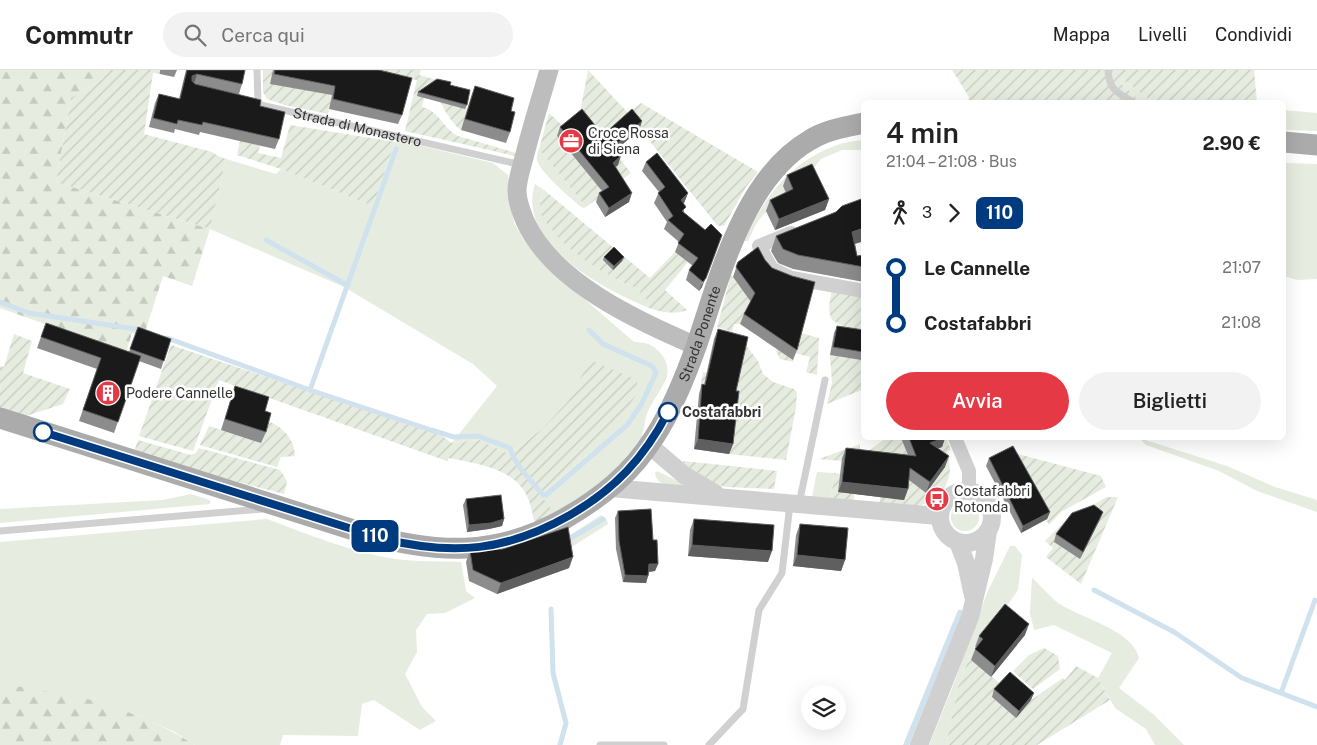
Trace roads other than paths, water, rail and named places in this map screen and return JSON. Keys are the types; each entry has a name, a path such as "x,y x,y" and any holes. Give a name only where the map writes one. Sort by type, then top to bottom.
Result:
{"main road":[{"path":"549,70 522,165 517,191 520,210 529,230 544,251 572,277 597,296 635,318 696,346"},
{"name":"Strada Ponente","path":"0,418 403,544 436,548 472,548 511,541 542,530 588,505 628,471 649,445 672,405 696,346 730,249 755,195 788,157 810,140 839,128 861,124"},
{"path":"1286,142 1317,144"}],"street":[{"path":"802,228 759,246 772,269 792,278 861,290"},
{"path":"956,440 969,471 970,491"},
{"path":"649,445 684,476 726,498"},
{"path":"610,488 939,516"},
{"path":"919,745 974,604 992,517 988,503 977,493 970,491 960,491 952,494 941,508 939,516 943,530 958,542 975,542 988,531"},
{"path":"958,542 966,563 974,604"}],"lane":[{"path":"257,70 258,104"},
{"path":"1108,70 1111,87 1130,100"},
{"name":"Strada di Monastero","path":"242,100 522,165"},
{"path":"709,745 743,709 759,610 782,573 794,504 825,380"},
{"path":"0,531 280,507"},
{"path":"600,745 664,745"}],"waterway":[{"path":"310,390 396,149"},
{"path":"266,240 347,285"},
{"path":"0,302 29,313 142,330"},
{"path":"167,338 310,390 431,430 454,437 478,436 510,448 512,455 524,473 543,495 546,495 627,425 641,405 656,373 652,366 603,344 589,330"},
{"path":"569,539 603,519"},
{"path":"1094,590 1174,632 1242,678 1317,707"},
{"path":"1281,693 1315,600"},
{"path":"551,609 553,673 566,723 560,745"},
{"path":"906,745 960,612"}],"place":[{"name":"Croce Rossa di Siena","path":"571,141"},
{"name":"Podere Cannelle","path":"108,393"},
{"name":"Costafabbri","path":"668,412"},
{"name":"Costafabbri Rotonda","path":"937,499"}]}
